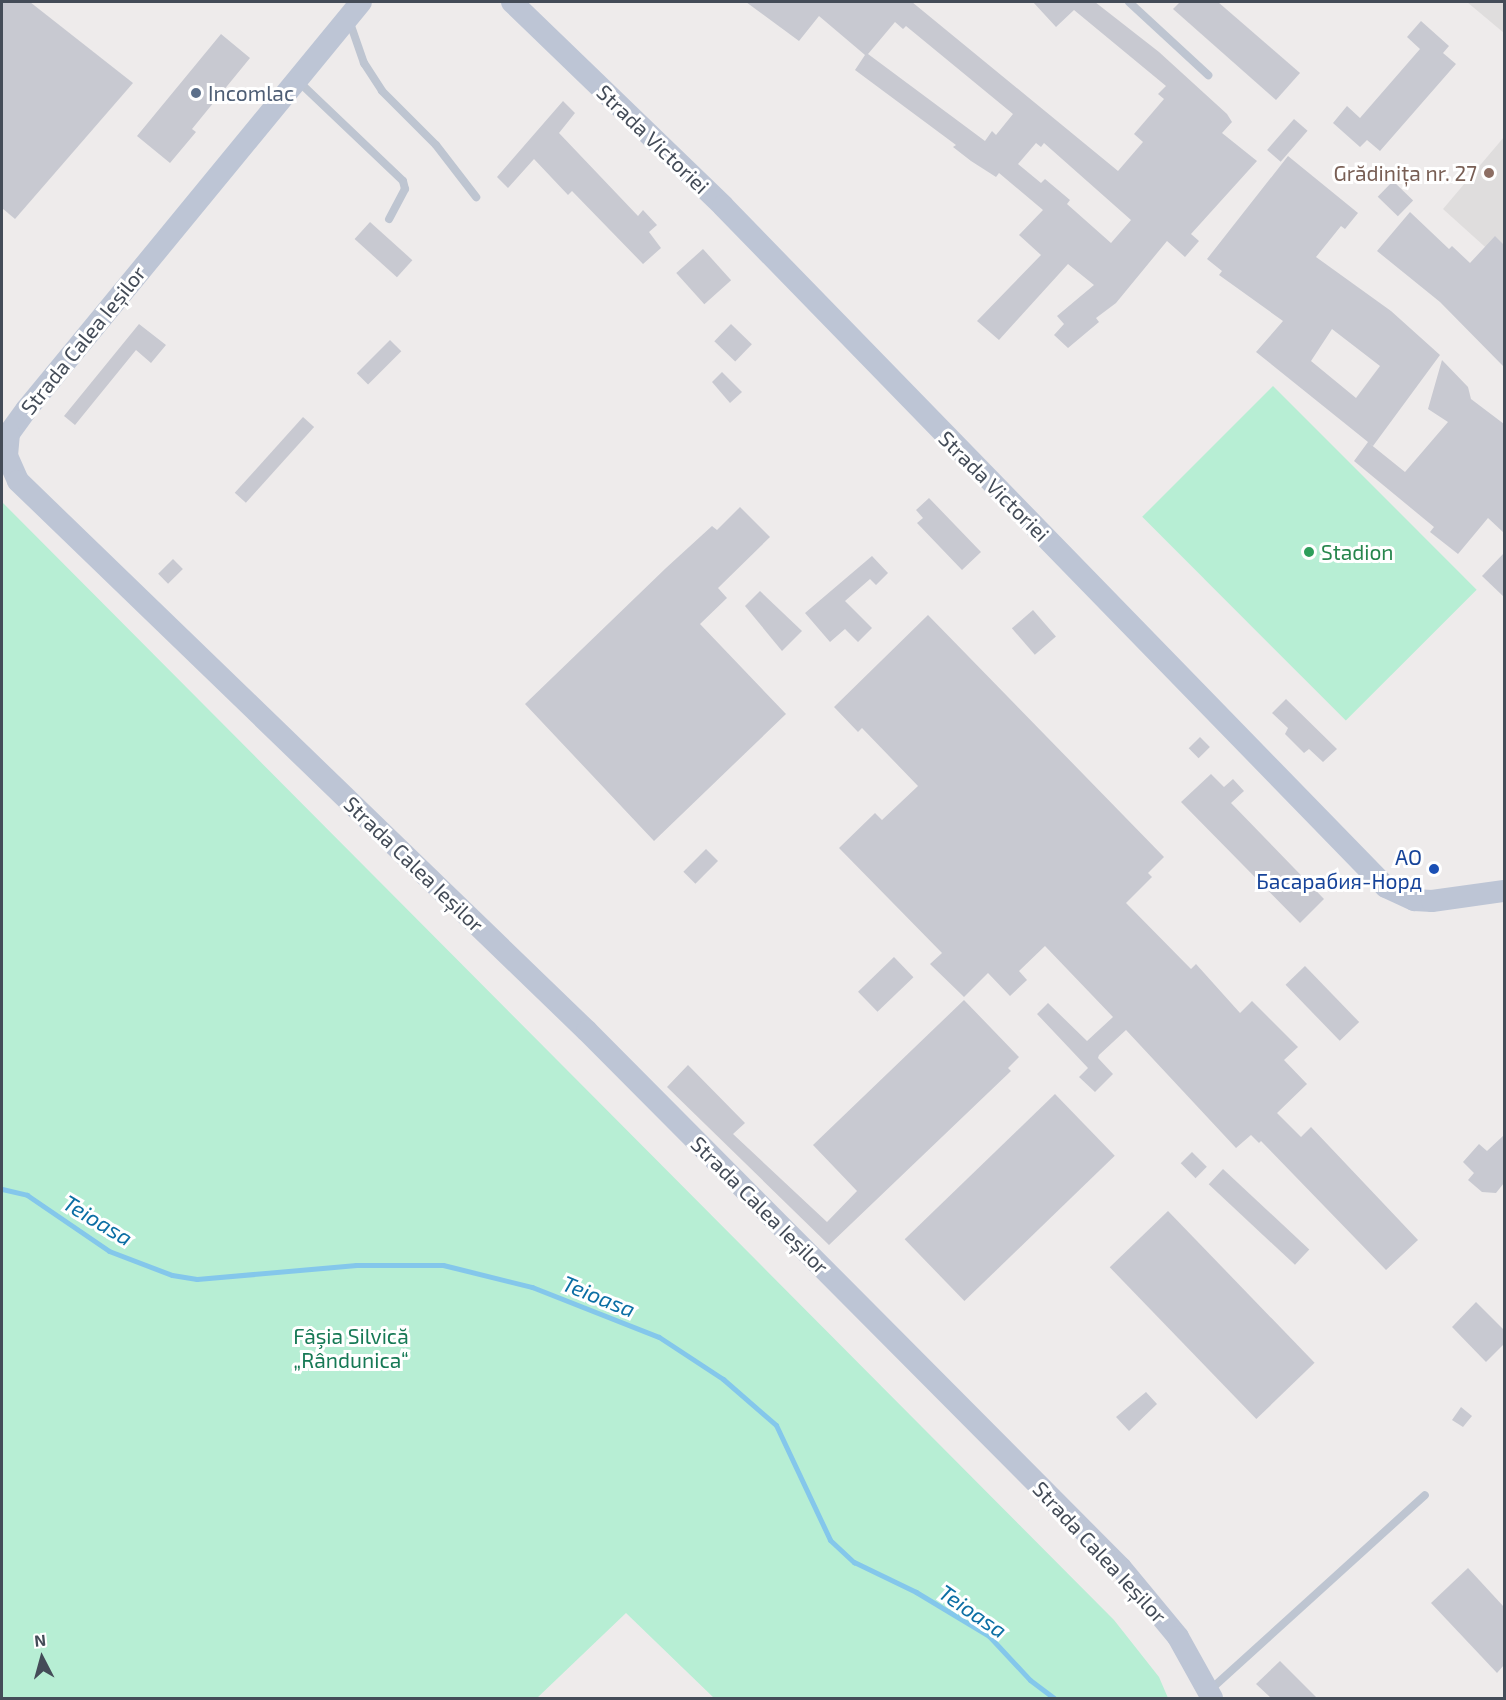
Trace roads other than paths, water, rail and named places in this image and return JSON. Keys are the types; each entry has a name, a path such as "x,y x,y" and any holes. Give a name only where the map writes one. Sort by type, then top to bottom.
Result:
{"street":[{"name":"Strada Victoriei","path":"512,2 723,206 1386,887 1414,900 1504,891"},
{"name":"Strada Calea Ieșilor","path":"355,9 5,429 7,456 18,481 588,1031 1121,1568 1178,1637 1210,1695"}],"lane":[{"path":"1129,2 1208,75"},
{"path":"355,9 364,63 382,91 436,145 476,197"},
{"path":"296,80 403,181 405,189 389,219"},
{"path":"1210,1695 1425,1495"}],"waterway":[{"name":"Teioasa","path":"2,1189 27,1195 109,1251 172,1275 197,1279 356,1265 443,1265 532,1287 659,1337 723,1379 776,1425 830,1540 854,1562 916,1592 989,1636 1030,1680 1054,1698"}],"place":[{"name":"Incomlac","path":"196,93"},
{"name":"Grădinița nr. 27","path":"1489,173"},
{"name":"Stadion","path":"1309,552"},
{"name":"АО Басарабия-Норд","path":"1434,869"}],"park label":[{"name":"Fâşia Silvică „Rândunica“","path":"351,1348"}]}
